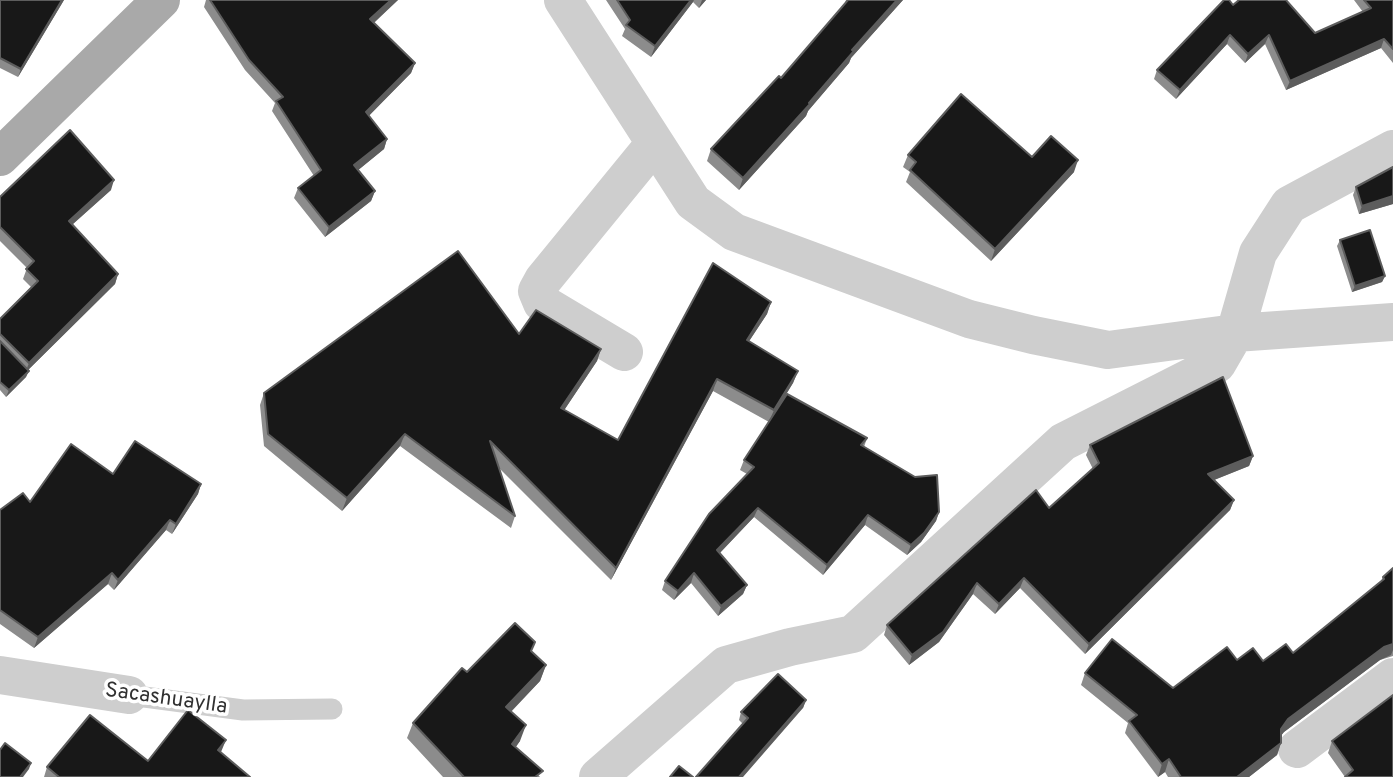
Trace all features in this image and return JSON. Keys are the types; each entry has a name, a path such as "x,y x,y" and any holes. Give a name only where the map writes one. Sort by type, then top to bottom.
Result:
{"main road":[{"path":"0,157 161,0"}],"street":[{"path":"563,0 693,202 734,232 969,319 1108,350 1235,333 1393,322"},
{"path":"624,352 542,303 537,291 543,280 655,143"},
{"path":"597,777 726,665 790,647 853,634 1063,442 1217,364 1235,333 1258,254 1289,205 1393,149"},
{"name":"Sacashuaylla","path":"0,675 129,695"},
{"path":"1297,749 1393,677"}],"lane":[{"name":"Sacashuaylla","path":"129,695 243,710 332,709"}],"building":[{"path":"0,0 62,0 21,69 0,58"},
{"path":"210,0 391,0 370,19 415,63 366,112 387,139 354,165 375,191 329,227 298,188 321,170 276,101 283,97 249,60"},
{"path":"617,0 691,0 655,46 626,25 630,20"},
{"path":"848,0 897,0 852,50 854,51 810,104 743,178 711,149 779,76 781,78"},
{"path":"1224,0 1229,0 1233,5 1239,0 1286,0 1315,33 1371,8 1364,0 1393,0 1393,49 1384,39 1290,81 1269,35 1248,54 1230,35 1180,90 1157,70"},
{"path":"961,94 1032,157 1051,136 1078,160 995,249 910,170 916,162 908,155"},
{"path":"70,130 114,180 69,221 118,274 29,363 0,334 0,319 38,281 26,269 34,261 0,227 0,197"},
{"path":"1393,167 1393,196 1362,206 1356,187"},
{"path":"1370,230 1385,276 1355,286 1340,240"},
{"path":"458,251 519,334 536,310 601,349 561,408 618,440 713,263 771,302 747,340 798,371 774,410 717,379 616,568 490,441 515,516 405,434 347,498 268,434 264,393"},
{"path":"0,341 29,371 9,390 0,382"},
{"path":"1223,377 1253,456 1208,474 1234,500 1089,644 1024,578 999,604 977,583 943,632 912,655 887,625 1036,490 1049,508 1099,463 1090,445"},
{"path":"787,394 867,438 861,445 915,477 937,475 939,512 924,533 911,545 868,515 827,565 758,508 717,550 747,585 721,606 694,573 678,591 665,581 709,514 754,467 744,460"},
{"path":"135,441 201,484 176,524 170,520 118,580 112,573 38,637 0,610 0,510 23,493 30,502 71,444 113,474"},
{"path":"1393,568 1393,644 1384,647 1288,719 1281,729 1281,743 1237,777 1181,777 1169,759 1162,764 1129,721 1137,715 1085,673 1112,639 1173,688 1227,647 1237,660 1253,648 1263,661 1286,644 1293,653 1384,579"},
{"path":"515,623 535,642 531,651 546,665 506,707 526,725 512,744 543,771 535,777 464,777 413,723 462,668 467,672"},
{"path":"778,674 806,700 739,777 696,777 748,718 741,712"},
{"path":"1393,695 1393,777 1345,777 1353,770 1332,741"},
{"path":"188,710 226,740 218,750 250,777 59,777 47,767 90,715 148,761"},
{"path":"5,743 31,763 20,777 0,777 0,750"},
{"path":"679,766 693,777 670,777"}]}
